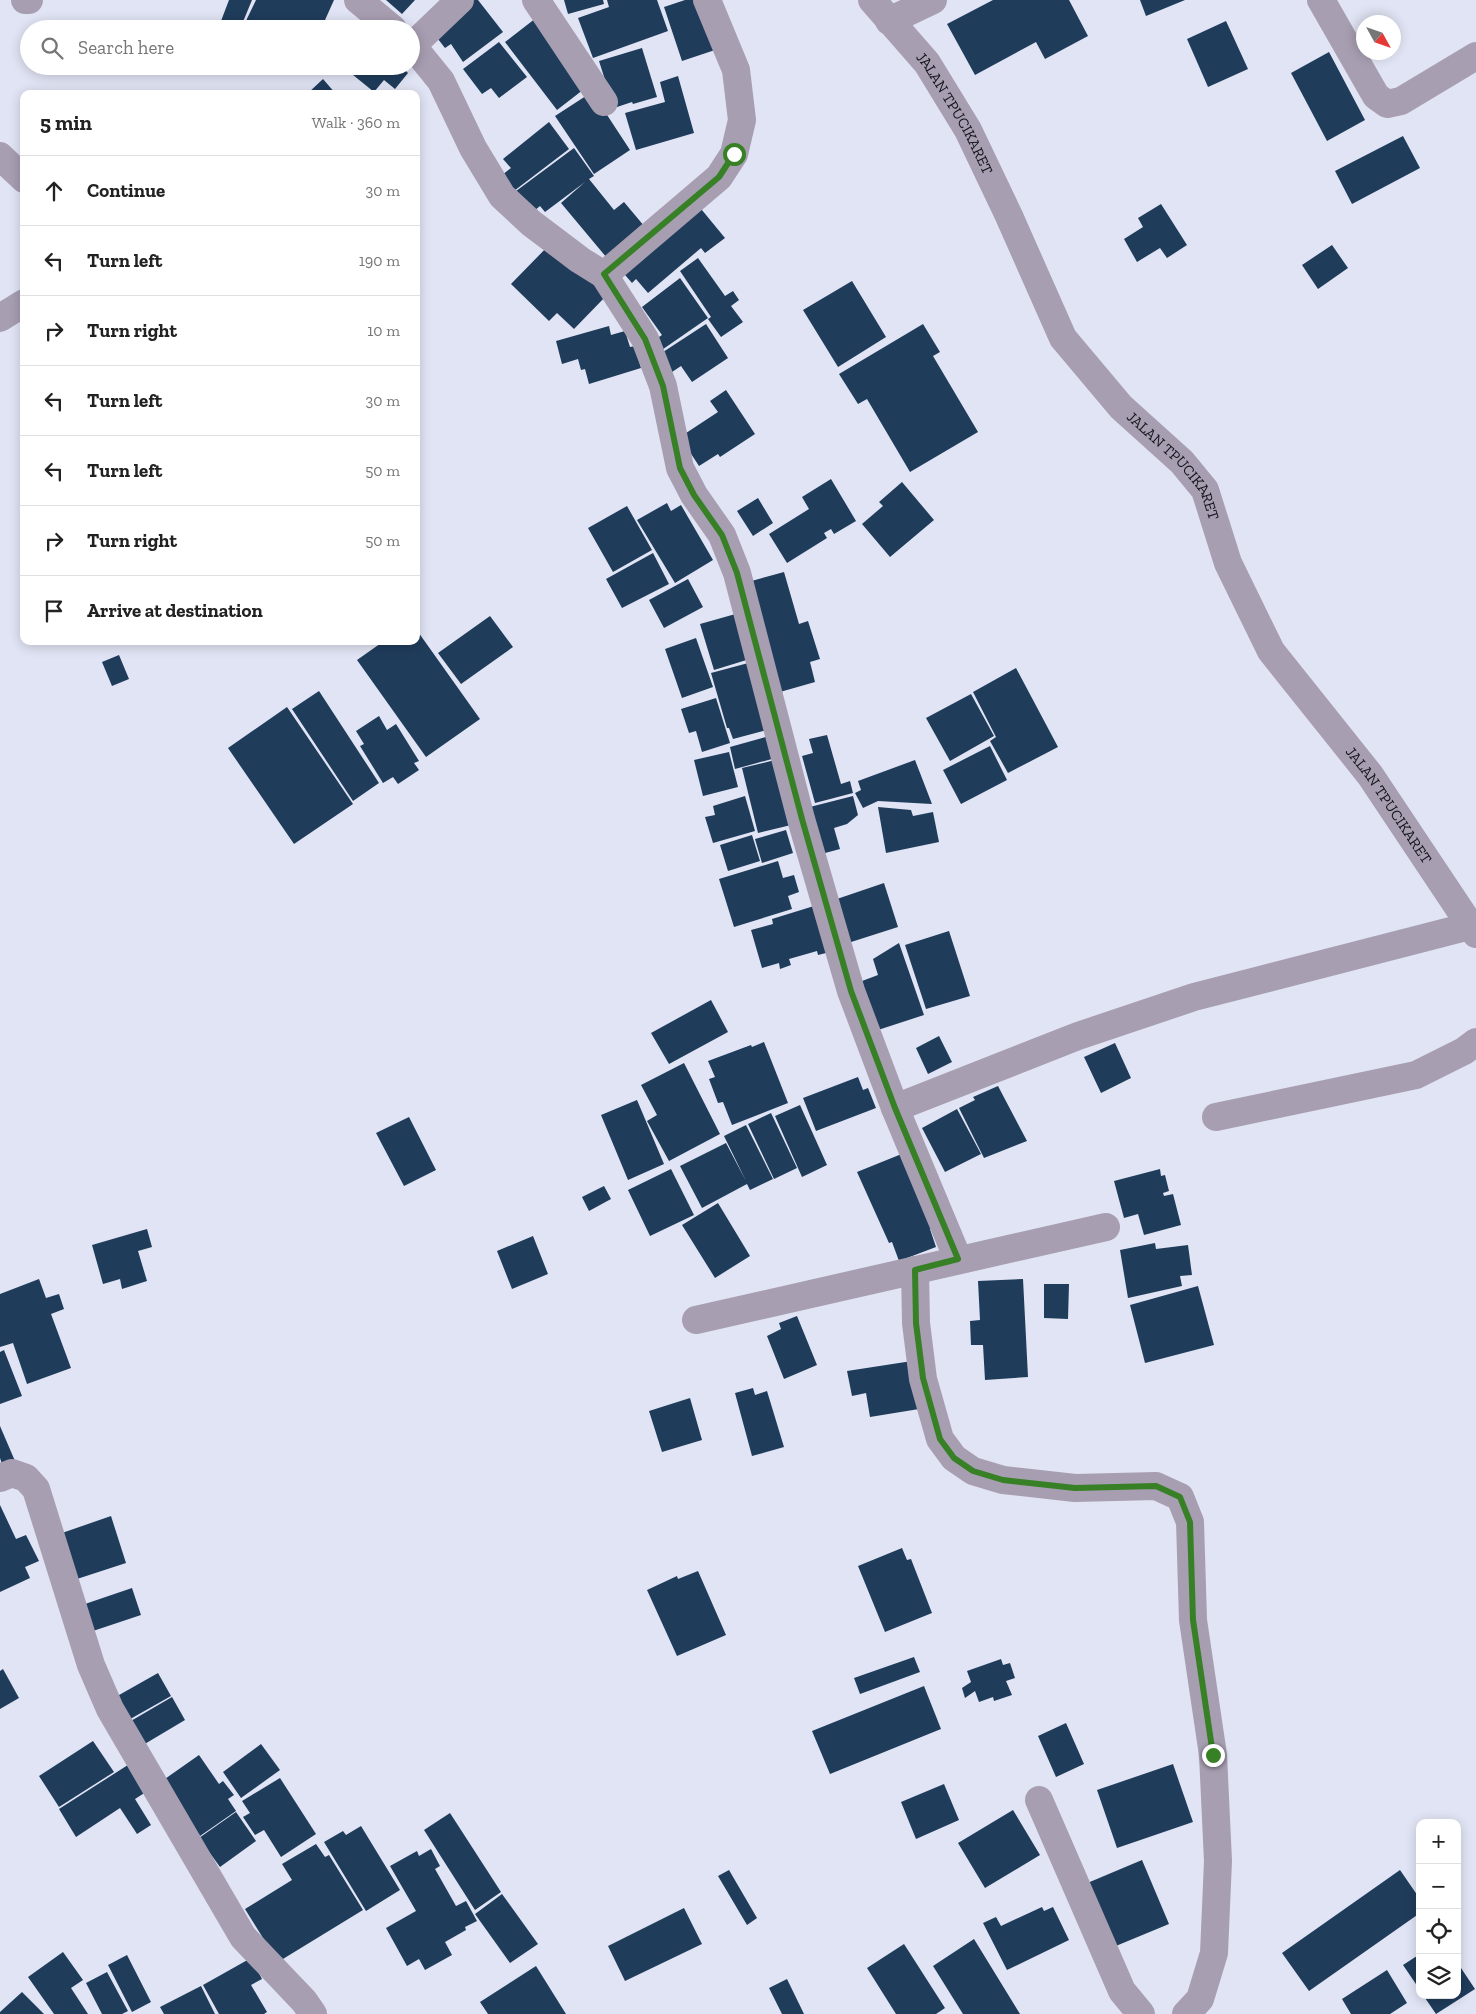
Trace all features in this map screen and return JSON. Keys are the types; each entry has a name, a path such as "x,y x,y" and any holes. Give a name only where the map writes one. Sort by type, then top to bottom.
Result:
{"street":[{"path":"358,0 383,20"},
{"path":"420,29 460,0"},
{"path":"536,0 604,102"},
{"path":"604,274 719,177 734,154 742,120 736,70 707,0"},
{"name":"JALAN TPUCIKARET","path":"872,0 927,63 968,130 1009,216 1063,338 1121,407 1182,462 1205,490 1228,563 1271,651 1370,775 1473,930"},
{"path":"889,21 933,0"},
{"path":"1321,0 1376,96 1387,104 1401,100 1476,56"},
{"path":"420,56 441,81 473,148 502,196 531,222 580,260 604,274 645,339 663,386 680,468 694,495 722,535 737,573 802,819 851,991 895,1108 958,1259"},
{"path":"0,156 20,175"},
{"path":"0,318 20,306"},
{"path":"895,1108 1078,1036 1194,997 1473,930"},
{"path":"1216,1117 1416,1075 1464,1051 1476,1042"},
{"path":"696,1320 958,1259 1106,1227"},
{"path":"915,1270 916,1323 923,1378 940,1439 954,1458 973,1471 1003,1480 1075,1488 1156,1486 1180,1497 1190,1522 1193,1620 1213,1755 1218,1861 1214,1953 1200,1999 1186,2014"},
{"path":"0,1478 12,1473 26,1478 36,1489 91,1665 110,1709 243,1937 304,2001 313,2014"},
{"path":"1039,1800 1122,1992 1141,2014"}],"building":[{"path":"229,0 252,0 244,20 221,20"},
{"path":"256,0 334,0 325,20 246,20"},
{"path":"386,0 415,0 402,14"},
{"path":"472,0 478,0 503,32 463,62 451,44 445,48 434,34"},
{"path":"564,0 603,0 604,4 568,14"},
{"path":"607,0 657,0 668,31 593,58 578,18 609,7"},
{"path":"685,0 698,0 715,50 682,61 664,7"},
{"path":"993,0 1069,0 1088,36 1045,59 1036,42 975,75 947,24"},
{"path":"1140,0 1185,0 1146,16"},
{"path":"536,18 588,86 557,110 505,42"},
{"path":"1226,21 1248,69 1208,87 1187,39"},
{"path":"499,42 527,77 499,98 491,88 482,94 463,69"},
{"path":"642,48 657,97 614,108 599,61"},
{"path":"1329,52 1365,120 1327,141 1291,73"},
{"path":"353,75 406,75 395,89 384,80 376,90 372,90"},
{"path":"678,76 694,133 636,150 625,113 665,102 660,82"},
{"path":"323,79 333,90 311,90"},
{"path":"592,92 630,150 594,174 555,116"},
{"path":"549,122 569,149 510,194 502,175 511,168 503,159"},
{"path":"1403,136 1420,168 1352,204 1335,171"},
{"path":"574,148 594,176 589,179 614,210 624,202 650,233 612,264 561,203 585,182 545,212 540,206 534,211 508,197"},
{"path":"697,204 725,238 705,253 701,248 648,293 636,279 632,283 619,268"},
{"path":"1161,204 1187,245 1167,258 1160,248 1137,262 1124,239 1143,227 1138,218"},
{"path":"552,242 607,295 574,329 557,313 549,321 511,284"},
{"path":"1332,245 1348,268 1318,289 1302,265"},
{"path":"698,258 725,296 733,291 739,300 731,306 743,322 721,337 708,319 711,317 680,271"},
{"path":"680,278 708,318 656,354 653,341 662,335 642,307"},
{"path":"852,281 886,337 838,367 803,310"},
{"path":"706,324 728,358 692,382 681,366 672,372 660,354"},
{"path":"923,324 940,352 933,356 978,432 910,472 867,399 858,404 839,374"},
{"path":"609,326 611,335 625,331 630,347 635,346 641,368 589,384 585,369 581,370 578,359 562,364 556,341"},
{"path":"726,390 755,434 720,457 718,454 699,466 680,437 718,412 710,401"},
{"path":"831,479 856,521 834,534 831,529 824,533 827,538 787,563 769,534 809,509 802,497"},
{"path":"902,482 934,520 890,557 862,524 883,506 879,502"},
{"path":"758,498 773,523 753,536 737,511"},
{"path":"667,503 671,511 681,505 713,560 675,583 637,520"},
{"path":"627,506 652,550 613,572 588,528"},
{"path":"653,553 669,584 622,608 606,579"},
{"path":"784,572 799,624 808,621 820,659 810,662 815,682 780,692 748,582"},
{"path":"688,579 703,607 664,628 649,600"},
{"path":"739,613 753,658 714,670 700,624"},
{"path":"490,616 513,647 461,684 438,653"},
{"path":"420,635 480,719 426,757 357,660 378,645 420,645"},
{"path":"696,638 713,687 682,698 665,649"},
{"path":"119,655 129,679 112,686 102,662"},
{"path":"752,662 771,729 733,739 729,728 727,728 711,673"},
{"path":"1016,668 1058,747 1008,773 990,741 996,737 973,692"},
{"path":"319,691 379,783 353,801 292,709"},
{"path":"971,694 994,736 950,761 926,718"},
{"path":"716,698 730,743 702,752 696,731 689,733 681,709"},
{"path":"287,707 353,804 294,844 228,748"},
{"path":"379,716 387,730 396,724 419,761 414,763 419,770 398,784 393,777 383,783 360,746 364,744 356,731"},
{"path":"773,735 779,757 735,769 730,747"},
{"path":"827,735 841,784 850,781 853,793 815,803 802,756 813,753 809,739"},
{"path":"990,746 1007,780 961,804 943,770"},
{"path":"729,752 738,787 703,796 694,760"},
{"path":"779,759 791,825 758,833 742,768"},
{"path":"915,760 932,804 878,801 863,808 855,793 861,790 858,781"},
{"path":"745,796 755,831 713,843 705,817 715,815 713,806"},
{"path":"853,796 858,815 847,824 834,828 840,849 814,856 802,809"},
{"path":"878,807 911,810 913,816 933,812 939,842 886,853"},
{"path":"786,830 793,853 762,863 755,839"},
{"path":"752,835 760,861 728,871 720,845"},
{"path":"778,861 783,878 794,875 799,892 788,896 792,909 734,927 719,879"},
{"path":"884,883 898,927 848,943 834,900"},
{"path":"814,906 834,951 818,955 817,951 789,959 791,965 780,969 779,963 762,968 751,930 773,924 772,919"},
{"path":"949,931 970,996 926,1009 905,945"},
{"path":"899,943 924,1015 878,1030 862,981 878,975 873,959"},
{"path":"711,1000 728,1032 669,1064 651,1033"},
{"path":"939,1036 952,1062 928,1074 916,1048"},
{"path":"764,1042 788,1103 732,1125 723,1102 718,1103 709,1079 715,1077 708,1061"},
{"path":"1115,1043 1131,1078 1101,1093 1084,1057"},
{"path":"684,1063 720,1134 669,1161 647,1121 657,1115 641,1085"},
{"path":"858,1077 863,1090 868,1088 876,1108 816,1131 803,1098"},
{"path":"998,1086 1027,1141 984,1158 959,1108 975,1100 973,1097"},
{"path":"637,1100 664,1164 628,1180 601,1115"},
{"path":"800,1105 827,1165 802,1177 775,1116"},
{"path":"957,1109 981,1154 945,1172 922,1128"},
{"path":"771,1113 797,1168 774,1179 748,1124"},
{"path":"409,1117 436,1170 404,1186 376,1133"},
{"path":"746,1125 773,1179 750,1190 747,1184 702,1208 680,1166 726,1143 746,1181 724,1136"},
{"path":"904,1153 933,1228 930,1229 936,1247 899,1261 892,1242 889,1243 857,1172"},
{"path":"671,1169 694,1215 650,1236 628,1190"},
{"path":"1160,1169 1161,1176 1165,1175 1169,1191 1163,1193 1164,1196 1173,1194 1181,1225 1144,1235 1138,1214 1124,1218 1114,1181"},
{"path":"604,1186 611,1199 589,1211 582,1197"},
{"path":"718,1203 750,1256 715,1278 682,1225"},
{"path":"147,1229 152,1247 138,1251 147,1281 122,1289 120,1279 103,1284 92,1245"},
{"path":"533,1236 548,1274 512,1289 497,1251"},
{"path":"1155,1243 1156,1249 1188,1245 1192,1275 1180,1276 1182,1286 1128,1298 1120,1250"},
{"path":"39,1279 46,1298 59,1294 64,1309 51,1314 71,1368 27,1384 13,1343 0,1347 0,1294"},
{"path":"1023,1279 1028,1377 985,1380 983,1345 971,1345 970,1321 980,1320 978,1281"},
{"path":"1044,1284 1069,1284 1068,1319 1044,1318"},
{"path":"1198,1286 1214,1345 1145,1363 1130,1305"},
{"path":"797,1316 817,1365 784,1379 767,1336 781,1329 779,1323"},
{"path":"4,1350 22,1396 0,1404 0,1352"},
{"path":"912,1361 919,1409 870,1417 866,1393 852,1396 847,1371"},
{"path":"753,1388 755,1395 767,1391 784,1447 752,1456 735,1393"},
{"path":"690,1398 702,1440 662,1452 649,1411"},
{"path":"0,1426 15,1461 3,1467 0,1458"},
{"path":"0,1505 16,1539 26,1535 39,1561 25,1567 30,1578 0,1592"},
{"path":"111,1516 126,1563 77,1579 62,1533"},
{"path":"902,1548 907,1560 911,1559 932,1613 885,1632 858,1566"},
{"path":"698,1571 726,1635 677,1656 647,1590 677,1576 678,1579"},
{"path":"132,1588 141,1615 93,1631 85,1604"},
{"path":"914,1657 920,1672 860,1694 854,1678"},
{"path":"1001,1659 1003,1665 1010,1663 1015,1678 1006,1681 1012,1695 994,1701 993,1697 979,1702 975,1691 965,1698 962,1688 971,1682 967,1671"},
{"path":"3,1669 19,1698 0,1709 0,1671"},
{"path":"158,1673 171,1696 125,1722 112,1699"},
{"path":"924,1686 941,1729 830,1774 812,1731"},
{"path":"172,1697 185,1720 138,1748 124,1725"},
{"path":"1066,1723 1084,1764 1056,1777 1038,1736"},
{"path":"93,1741 114,1772 59,1807 39,1776"},
{"path":"261,1744 280,1770 241,1798 223,1772"},
{"path":"199,1755 219,1784 223,1781 234,1795 228,1799 236,1811 200,1836 162,1781"},
{"path":"131,1763 149,1790 135,1799 151,1825 137,1834 120,1808 76,1837 59,1809"},
{"path":"1173,1764 1193,1822 1117,1848 1097,1790"},
{"path":"280,1778 316,1834 281,1857 264,1830 255,1835 243,1817 250,1813 242,1801"},
{"path":"944,1784 959,1820 916,1839 901,1802"},
{"path":"1013,1810 1040,1855 985,1888 958,1843"},
{"path":"236,1812 256,1841 220,1867 199,1838"},
{"path":"450,1813 501,1892 475,1910 424,1830"},
{"path":"361,1826 400,1890 366,1911 324,1842 343,1831 346,1835"},
{"path":"316,1844 325,1857 329,1855 363,1910 278,1962 245,1909 292,1880 282,1864"},
{"path":"431,1849 440,1866 435,1869 456,1906 466,1901 477,1921 465,1927 466,1930 445,1942 452,1955 425,1970 419,1959 407,1966 386,1928 416,1911 390,1866 417,1851 419,1856"},
{"path":"1142,1860 1169,1924 1111,1948 1085,1884"},
{"path":"729,1870 757,1918 747,1925 718,1876"},
{"path":"1400,1870 1416,1893 1416,1916 1309,1991 1282,1953"},
{"path":"502,1894 538,1944 510,1963 475,1914"},
{"path":"1042,1907 1044,1911 1053,1907 1069,1940 1007,1970 983,1923 996,1917 1001,1926"},
{"path":"684,1908 702,1944 625,1981 608,1946"},
{"path":"974,1939 1020,2014 963,2014 933,1966"},
{"path":"904,1944 945,2008 936,2014 896,2014 867,1968"},
{"path":"63,1952 83,1980 71,1988 88,2014 54,2014 28,1977"},
{"path":"127,1955 151,2002 132,2012 108,1965"},
{"path":"1416,1957 1416,1984 1403,1965"},
{"path":"251,1958 262,1979 251,1985 267,2012 264,2014 219,2014 203,1985"},
{"path":"536,1966 566,2014 488,2014 480,2002"},
{"path":"1461,1968 1475,1989 1461,1998"},
{"path":"1387,1970 1407,2003 1390,2014 1351,2014 1342,1999"},
{"path":"107,1972 128,2011 122,2014 102,2014 86,1983"},
{"path":"787,1979 804,2014 782,2014 769,1988"},
{"path":"201,1986 215,2014 164,2014 160,2007"},
{"path":"22,1992 44,2014 0,2014 0,2012"},
{"path":"1426,1999 1459,1999 1436,2014"}],"route":[{"path":"734,154 719,177 604,274 645,339 663,386 680,468 694,495 722,535 737,573 802,819 851,991 895,1108 958,1259 915,1270 916,1323 923,1378 940,1439 954,1458 973,1471 1003,1480 1075,1488 1156,1486 1180,1497 1190,1522 1193,1620 1213,1755"}]}
